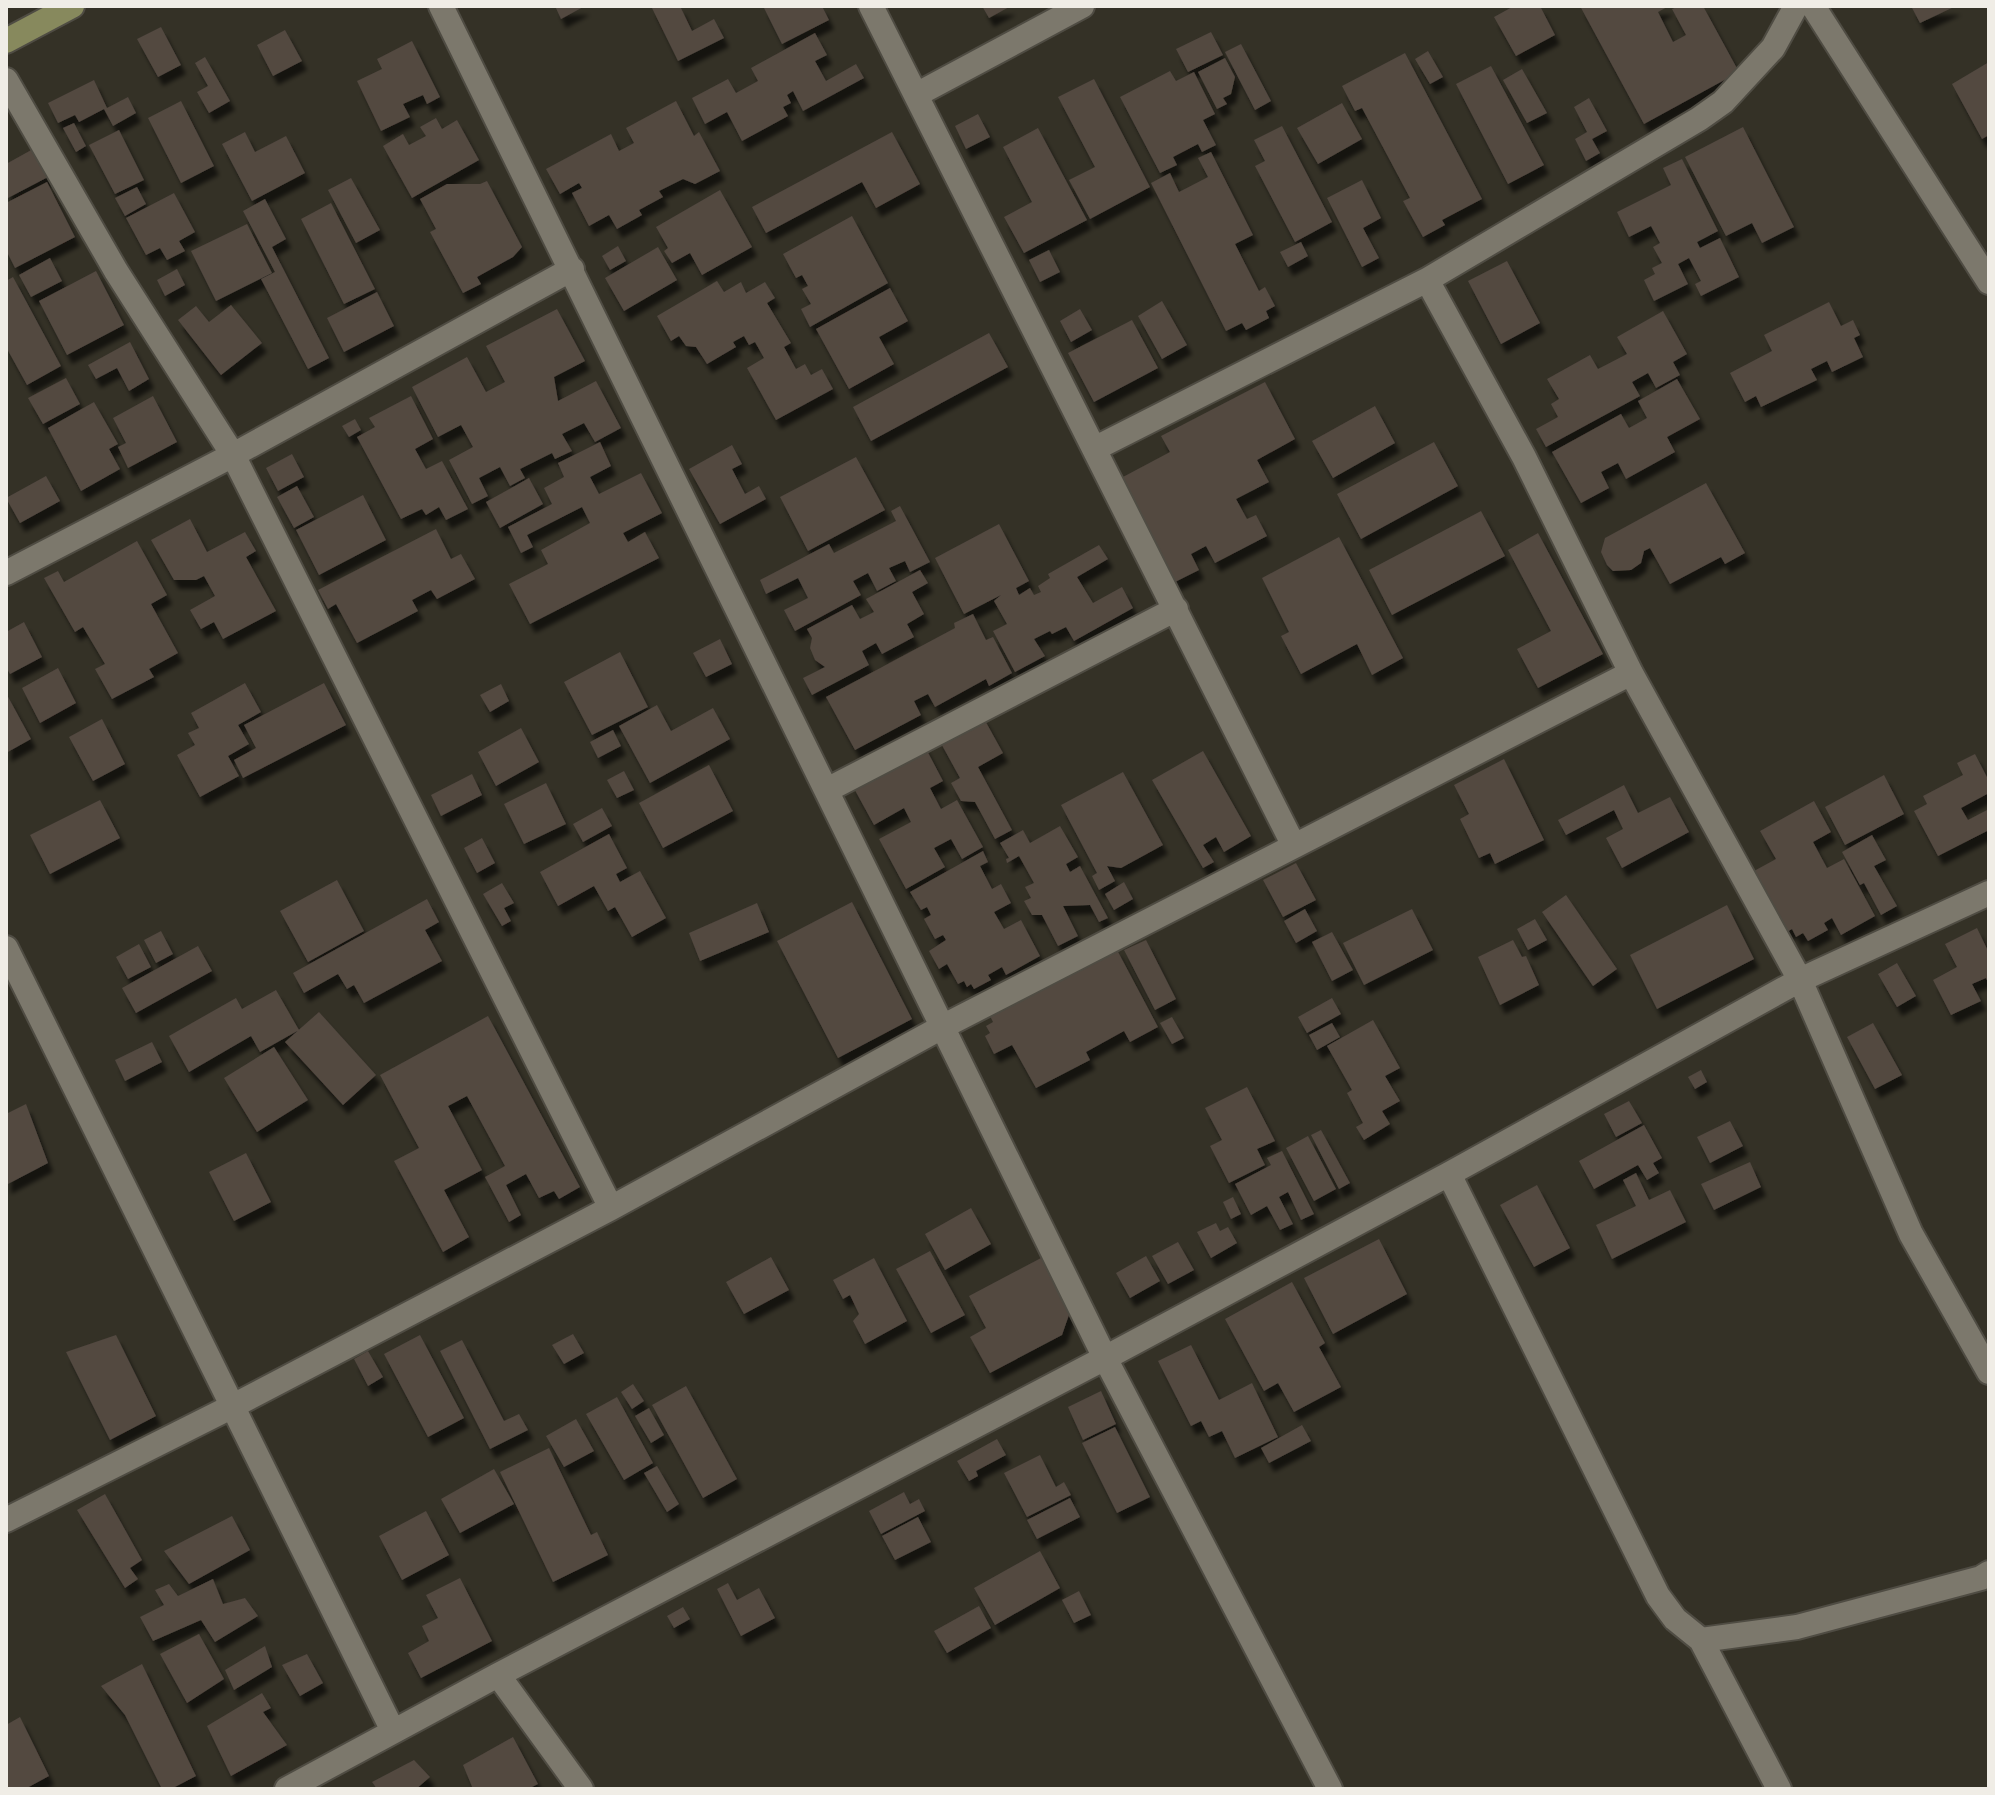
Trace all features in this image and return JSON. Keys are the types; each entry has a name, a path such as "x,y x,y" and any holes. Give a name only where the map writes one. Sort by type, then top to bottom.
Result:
{"street":[{"path":"6,41 72,6"},
{"path":"441,6 1105,1358 1330,1789"},
{"path":"871,6 1294,846"},
{"path":"916,95 1082,6"},
{"path":"1096,448 1427,280 1685,128 1723,102 1773,48 1796,6"},
{"path":"1813,6 1989,282"},
{"path":"6,80 116,271 233,455 611,1208"},
{"path":"6,573 233,455 572,269"},
{"path":"1427,280 1524,457 1631,673 1800,980 1911,1234 1989,1372"},
{"path":"827,790 1176,609"},
{"path":"6,1520 233,1406 611,1208 944,1026 1631,673"},
{"path":"287,1789 498,1675 1105,1358 1449,1174 1800,980 1989,893"},
{"path":"6,948 15,988 233,1406 393,1731"},
{"path":"1449,1174 1658,1596 1675,1619 1701,1640 1779,1789"},
{"path":"1701,1640 1797,1627 1981,1578 1989,1573"},
{"path":"498,1675 581,1789"}],"building":[{"path":"555,6 585,6 561,19"},
{"path":"651,6 680,6 692,31 714,19 724,38 678,61"},
{"path":"763,6 822,6 829,20 782,44"},
{"path":"982,6 1011,6 989,18"},
{"path":"1514,6 1540,6 1555,35 1516,56 1494,17"},
{"path":"1580,6 1669,6 1658,12 1673,42 1686,35 1672,9 1703,6 1739,72 1644,124"},
{"path":"1911,6 1956,6 1920,23"},
{"path":"161,27 181,65 158,77 137,39"},
{"path":"285,30 302,61 273,76 257,45"},
{"path":"1211,32 1223,55 1188,72 1176,49"},
{"path":"815,33 827,55 815,61 826,81 856,64 864,78 803,111 793,91 787,95 791,103 783,107 788,116 742,141 727,112 705,124 692,98 728,79 736,93 758,81 751,68"},
{"path":"412,41 440,97 427,104 423,95 403,104 410,117 381,131 357,81 382,69 377,59"},
{"path":"1241,44 1271,101 1255,110 1225,52"},
{"path":"1428,51 1443,77 1430,84 1415,59"},
{"path":"1405,53 1482,199 1442,220 1445,225 1423,237 1403,201 1410,198 1362,108 1355,111 1342,86"},
{"path":"205,57 230,101 209,113 197,92 208,86 195,63"},
{"path":"1225,58 1235,77 1231,94 1223,98 1227,104 1217,109 1198,72"},
{"path":"1989,62 1989,135 1982,139 1952,84"},
{"path":"1491,66 1544,165 1508,184 1456,84"},
{"path":"1522,69 1547,113 1527,123 1503,80"},
{"path":"1170,71 1176,81 1194,72 1215,114 1203,120 1216,145 1202,152 1198,144 1173,157 1177,165 1160,173 1120,97"},
{"path":"1094,79 1150,187 1090,219 1069,180 1095,167 1058,97"},
{"path":"94,80 107,108 128,97 136,113 113,126 104,109 79,122 75,115 58,123 48,103"},
{"path":"1589,98 1607,131 1592,139 1600,153 1586,161 1575,139 1587,132 1574,107"},
{"path":"181,101 214,166 181,183 148,118"},
{"path":"676,101 694,136 699,132 720,171 695,184 683,179 659,191 663,197 639,210 642,215 617,229 609,215 589,226 572,193 582,188 579,183 560,194 546,169 611,134 619,151 634,143 626,128"},
{"path":"1342,103 1362,139 1318,164 1297,128"},
{"path":"978,114 990,137 966,149 955,126"},
{"path":"436,118 442,129 457,120 479,160 412,198 383,146 403,134 409,145 426,136 420,127"},
{"path":"74,123 86,146 76,152 63,128"},
{"path":"1282,126 1332,222 1295,242 1255,166 1265,161 1254,140"},
{"path":"1743,127 1794,227 1762,243 1752,223 1726,236 1685,157"},
{"path":"1038,128 1087,220 1024,253 1004,217 1032,202 1003,147"},
{"path":"119,130 144,180 115,194 89,145"},
{"path":"245,132 255,152 286,136 305,173 252,201 222,144"},
{"path":"892,132 920,184 876,208 862,182 766,233 752,207"},
{"path":"33,149 48,177 6,199 6,164"},
{"path":"1211,152 1253,235 1235,244 1259,291 1265,287 1275,306 1266,311 1269,318 1246,330 1242,323 1226,331 1151,183 1170,173 1179,192 1208,177 1198,158"},
{"path":"1682,159 1718,231 1697,242 1700,248 1720,238 1739,277 1701,296 1695,284 1701,281 1689,258 1678,264 1688,284 1654,301 1644,280 1655,274 1652,268 1662,263 1653,247 1660,243 1651,226 1629,237 1617,212 1671,185 1663,168"},
{"path":"351,178 380,230 356,243 328,190"},
{"path":"1362,180 1381,218 1363,228 1379,258 1362,267 1327,198"},
{"path":"487,181 522,247 513,257 477,277 481,284 463,293 430,232 436,229 420,199 447,184 480,184"},
{"path":"47,182 75,237 15,268 6,250 6,203"},
{"path":"137,187 146,204 125,216 115,198"},
{"path":"720,190 752,247 702,275 690,253 672,263 664,251 668,248 656,227"},
{"path":"174,193 195,232 179,241 185,251 167,260 160,248 146,255 126,218"},
{"path":"265,199 286,239 272,247 329,358 308,369 261,279 275,272 243,211"},
{"path":"331,203 375,289 344,304 301,219"},
{"path":"852,216 888,283 810,327 801,309 811,304 802,289 808,286 802,275 796,278 783,254"},
{"path":"247,224 272,273 216,301 191,251"},
{"path":"1301,242 1308,256 1288,267 1280,252"},
{"path":"618,246 626,261 610,270 602,256"},
{"path":"658,247 677,280 624,311 605,278"},
{"path":"1049,250 1060,272 1040,282 1029,260"},
{"path":"50,258 62,281 31,297 19,275"},
{"path":"1507,261 1540,323 1501,344 1468,281"},
{"path":"177,269 185,285 165,296 157,280"},
{"path":"96,271 124,325 67,355 39,301"},
{"path":"13,277 61,366 27,385 6,347 6,281"},
{"path":"717,281 724,292 741,282 746,293 765,282 775,298 767,303 791,343 784,347 796,369 805,364 811,375 822,369 833,389 776,420 747,368 764,358 755,342 749,345 744,336 733,342 736,347 707,364 696,347 686,346 679,336 671,341 657,316"},
{"path":"890,288 908,321 879,337 894,364 849,389 816,329"},
{"path":"377,292 394,326 344,352 327,318"},
{"path":"1162,301 1187,345 1162,359 1138,316"},
{"path":"1829,302 1841,326 1853,320 1860,335 1854,338 1863,357 1832,372 1827,361 1811,369 1817,380 1761,407 1756,396 1745,402 1730,373 1772,351 1764,335"},
{"path":"231,305 262,343 221,375 178,320 196,306 209,322"},
{"path":"557,309 585,361 554,377 558,401 596,381 621,428 595,442 584,423 562,434 572,451 555,459 552,453 520,469 525,478 510,486 500,467 479,478 488,496 472,504 449,460 473,447 461,425 438,437 412,387 467,357 486,392 505,382 486,346"},
{"path":"1080,309 1092,330 1071,342 1060,321"},
{"path":"1663,311 1687,354 1673,362 1680,375 1656,388 1648,373 1632,382 1640,396 1546,447 1536,429 1558,417 1551,404 1559,399 1547,379 1590,355 1598,369 1627,354 1617,337"},
{"path":"1132,320 1158,368 1094,402 1068,353"},
{"path":"989,333 1008,367 871,441 853,407"},
{"path":"130,342 149,379 129,391 117,368 96,379 88,365"},
{"path":"66,378 80,404 43,424 28,398"},
{"path":"1677,379 1700,419 1667,437 1675,452 1626,479 1618,463 1601,472 1609,488 1581,503 1552,452 1621,414 1629,428 1647,418 1638,401"},
{"path":"1265,382 1295,439 1257,460 1269,482 1236,499 1247,519 1256,515 1267,536 1215,563 1206,546 1191,554 1199,570 1175,582 1121,478 1170,452 1161,436"},
{"path":"153,396 177,442 128,468 118,447 126,443 113,418"},
{"path":"411,396 433,439 415,449 426,469 442,461 468,509 446,520 439,507 426,515 422,509 401,519 357,437 375,427 369,418"},
{"path":"94,402 118,444 109,449 120,469 81,491 48,428"},
{"path":"1375,406 1395,443 1333,478 1312,441"},
{"path":"355,419 361,430 349,437 342,426"},
{"path":"600,442 611,466 590,477 599,494 641,473 662,513 623,533 628,542 645,532 659,558 530,624 509,584 548,564 541,550 590,523 582,507 527,535 533,547 521,553 508,527 552,504 544,488 564,477 558,463"},
{"path":"1434,442 1458,486 1361,539 1337,494"},
{"path":"732,445 742,464 732,469 745,494 759,486 766,499 720,524 689,469"},
{"path":"292,454 304,477 278,491 266,468"},
{"path":"856,457 885,510 808,551 780,497"},
{"path":"46,476 60,501 20,523 6,498"},
{"path":"529,478 543,504 500,528 486,502"},
{"path":"1706,483 1745,553 1725,564 1721,557 1670,584 1650,548 1644,551 1641,563 1631,570 1613,571 1607,565 1601,552 1605,538"},
{"path":"297,486 314,517 294,528 277,497"},
{"path":"363,495 386,540 319,575 296,530"},
{"path":"900,506 930,562 910,572 905,561 889,568 896,581 877,591 868,573 853,581 861,595 795,631 784,610 808,598 798,578 766,594 760,580 829,544 834,553 896,521 891,511"},
{"path":"1481,511 1505,556 1392,615 1369,570"},
{"path":"190,519 207,552 245,532 256,551 246,557 276,611 223,639 214,622 201,629 190,610 215,596 204,576 196,580 174,580 151,540"},
{"path":"999,524 1029,581 1016,588 1019,595 1030,588 1034,595 1041,592 1038,586 1050,578 1048,574 1099,545 1108,559 1077,577 1093,603 1122,587 1133,608 1074,641 1066,627 1034,639 1045,656 1015,672 993,631 1007,624 994,601 1001,595 964,614 935,558"},
{"path":"436,529 451,559 461,554 475,579 437,599 431,590 412,600 418,611 357,643 336,604 328,609 318,590"},
{"path":"1538,533 1603,654 1538,688 1517,649 1551,631 1508,550"},
{"path":"1339,537 1403,658 1372,675 1357,644 1301,674 1281,636 1289,632 1262,578"},
{"path":"137,541 167,595 151,604 178,653 149,669 154,677 112,699 95,669 105,664 83,627 75,632 44,578 58,571 64,582"},
{"path":"920,570 928,583 912,592 924,614 907,624 914,637 882,654 876,643 862,651 869,665 812,695 803,678 825,667 815,660 810,648 812,638 807,629 852,605 860,619 874,612 866,599"},
{"path":"973,614 986,640 993,637 1012,673 989,686 986,679 935,707 928,694 914,701 921,715 855,750 826,697 955,628 954,623"},
{"path":"24,622 42,657 10,674 6,667 6,632"},
{"path":"720,639 732,664 706,677 693,653"},
{"path":"620,652 648,707 592,735 564,682"},
{"path":"58,668 76,703 40,723 22,688"},
{"path":"245,683 261,712 238,725 249,744 228,756 239,776 200,797 177,755 195,745 188,733 199,728 191,713"},
{"path":"324,683 346,725 243,778 234,760 256,748 244,725"},
{"path":"501,684 509,701 490,712 480,695"},
{"path":"6,693 31,739 6,753"},
{"path":"657,705 671,731 713,708 730,739 650,783 619,726"},
{"path":"982,715 1003,753 978,767 1012,830 995,839 975,802 961,801 951,783 960,778 938,738"},
{"path":"102,719 125,764 93,781 69,737"},
{"path":"521,728 539,762 496,786 478,752"},
{"path":"613,730 621,746 598,758 590,742"},
{"path":"923,743 943,781 930,788 941,809 957,800 983,847 962,859 951,839 934,848 945,867 906,889 879,839 911,822 904,808 874,825 851,783"},
{"path":"1203,751 1251,836 1224,852 1216,837 1203,845 1214,862 1203,868 1152,780"},
{"path":"1975,754 1989,781 1989,793 1961,808 1968,820 1989,809 1989,830 1938,856 1914,811 1927,804 1923,796 1963,775 1957,763"},
{"path":"1504,759 1544,840 1495,864 1490,853 1479,858 1460,819 1469,814 1454,785"},
{"path":"709,765 733,811 663,848 639,803"},
{"path":"624,771 634,790 617,798 607,780"},
{"path":"1123,772 1163,845 1121,868 1107,866 1115,881 1099,890 1092,876 1097,873 1061,805"},
{"path":"472,774 482,795 441,816 431,795"},
{"path":"1884,775 1904,814 1845,845 1825,807"},
{"path":"546,783 566,824 524,844 504,804"},
{"path":"1624,785 1638,813 1670,797 1689,832 1622,868 1606,838 1623,829 1614,810 1566,835 1558,820"},
{"path":"100,800 120,838 50,874 30,835"},
{"path":"1814,801 1831,832 1813,842 1827,868 1844,859 1875,916 1841,935 1832,918 1824,923 1828,930 1808,941 1803,933 1796,937 1792,929 1787,932 1754,871 1776,859 1760,831"},
{"path":"602,808 612,826 583,842 573,824"},
{"path":"1060,826 1078,857 1066,864 1070,872 1080,866 1108,918 1099,922 1090,905 1063,906 1078,936 1058,946 1042,915 1032,915 1024,901 1031,898 1025,887 1034,883 1019,856 1007,863 1006,859 1009,858 1000,843 1023,830 1030,843"},
{"path":"609,834 627,868 616,874 620,882 640,871 666,918 632,937 615,907 608,911 594,886 558,906 540,872"},
{"path":"1872,835 1886,860 1874,866 1897,906 1881,915 1842,852"},
{"path":"482,838 495,863 477,873 464,848"},
{"path":"983,851 988,862 980,866 992,889 1001,884 1011,903 994,912 1004,929 1021,920 1040,956 1006,975 1002,967 988,975 991,980 974,989 971,984 967,987 964,981 958,984 947,964 939,969 929,951 946,940 943,935 935,939 924,919 931,915 927,907 921,910 910,892"},
{"path":"1296,863 1316,900 1283,917 1263,880"},
{"path":"337,880 364,931 308,962 280,911"},
{"path":"1124,882 1133,899 1114,910 1105,894"},
{"path":"502,883 514,903 504,908 511,921 502,926 483,894"},
{"path":"1566,895 1617,969 1593,986 1542,912"},
{"path":"427,899 439,922 425,930 442,961 364,1003 354,985 347,989 338,974 304,993 293,973"},
{"path":"852,902 912,1019 838,1058 777,941"},
{"path":"757,903 769,932 700,961 689,933"},
{"path":"1727,905 1754,959 1657,1009 1630,955"},
{"path":"1305,909 1317,931 1296,943 1284,921"},
{"path":"1412,909 1433,950 1364,985 1343,943"},
{"path":"1535,919 1547,940 1528,950 1517,929"},
{"path":"1977,928 1989,953 1989,985 1986,978 1972,984 1981,1001 1951,1015 1933,980 1957,967 1945,944"},
{"path":"161,931 173,954 156,963 144,940"},
{"path":"1332,932 1353,970 1332,981 1312,942"},
{"path":"1146,940 1176,999 1155,1010 1124,950"},
{"path":"1513,940 1522,957 1526,956 1539,985 1500,1005 1478,957"},
{"path":"139,944 151,967 128,979 116,957"},
{"path":"198,946 212,971 136,1013 122,988"},
{"path":"1116,948 1158,1027 1130,1042 1124,1031 1086,1052 1090,1060 1036,1088 1012,1045 994,1054 985,1036 990,1033 986,1026 993,1022 989,1014"},
{"path":"1897,963 1916,996 1897,1007 1878,974"},
{"path":"276,990 299,1030 260,1052 251,1036 189,1072 169,1036 236,998 242,1009"},
{"path":"1332,998 1341,1014 1307,1033 1298,1017"},
{"path":"319,1012 376,1075 343,1105 285,1042"},
{"path":"488,1016 580,1187 559,1199 554,1191 539,1198 526,1174 506,1185 521,1215 509,1222 485,1177 505,1166 467,1096 448,1106 482,1170 444,1190 469,1237 443,1252 394,1161 419,1148 380,1075"},
{"path":"1172,1017 1184,1038 1172,1044 1160,1023"},
{"path":"1373,1020 1400,1068 1385,1076 1400,1101 1382,1111 1390,1124 1364,1140 1356,1127 1363,1123 1347,1093 1352,1090 1327,1046"},
{"path":"1332,1023 1340,1037 1317,1050 1309,1035"},
{"path":"1873,1023 1902,1075 1875,1089 1847,1037"},
{"path":"152,1042 162,1062 125,1081 115,1060"},
{"path":"274,1047 308,1100 257,1132 224,1078"},
{"path":"1701,1070 1707,1082 1695,1089 1688,1077"},
{"path":"1247,1087 1275,1141 1257,1149 1265,1165 1229,1183 1210,1146 1222,1140 1205,1108"},
{"path":"1629,1101 1642,1123 1616,1137 1604,1114"},
{"path":"26,1104 48,1163 6,1185 6,1114"},
{"path":"1730,1121 1743,1146 1710,1163 1697,1137"},
{"path":"1644,1125 1662,1158 1653,1163 1659,1173 1647,1180 1638,1165 1594,1189 1579,1161"},
{"path":"1321,1130 1350,1183 1339,1189 1311,1135"},
{"path":"1308,1136 1336,1189 1314,1201 1286,1148"},
{"path":"1282,1151 1314,1214 1301,1220 1288,1192 1279,1197 1293,1224 1280,1230 1267,1206 1251,1215 1235,1184 1271,1165 1267,1158"},
{"path":"246,1153 271,1202 234,1221 209,1172"},
{"path":"1750,1162 1761,1187 1714,1210 1701,1184"},
{"path":"1636,1173 1649,1200 1670,1190 1686,1222 1612,1259 1596,1225 1636,1206 1623,1180"},
{"path":"1537,1185 1570,1248 1534,1267 1500,1205"},
{"path":"1233,1197 1241,1214 1231,1219 1223,1202"},
{"path":"971,1208 991,1244 945,1270 925,1234"},
{"path":"1216,1223 1220,1231 1228,1227 1237,1243 1211,1258 1197,1232"},
{"path":"1379,1239 1407,1294 1333,1334 1304,1278"},
{"path":"1178,1242 1194,1270 1168,1284 1152,1256"},
{"path":"930,1251 965,1315 931,1333 896,1269"},
{"path":"1146,1256 1160,1281 1130,1298 1116,1273"},
{"path":"771,1257 789,1290 744,1314 726,1282"},
{"path":"874,1258 907,1321 865,1344 853,1321 859,1314 850,1295 843,1299 833,1280"},
{"path":"1041,1258 1070,1312 1062,1335 990,1373 970,1337 986,1328 969,1296"},
{"path":"1292,1282 1325,1343 1319,1347 1341,1387 1294,1412 1278,1383 1264,1391 1225,1319"},
{"path":"573,1334 584,1353 564,1364 552,1345"},
{"path":"116,1335 156,1416 110,1440 66,1352"},
{"path":"420,1335 464,1418 428,1437 384,1354"},
{"path":"462,1340 504,1421 519,1414 528,1430 490,1449 440,1351"},
{"path":"1191,1345 1219,1400 1252,1383 1278,1437 1235,1458 1222,1431 1209,1437 1201,1421 1191,1426 1158,1361"},
{"path":"368,1351 383,1377 368,1386 354,1359"},
{"path":"633,1384 644,1401 632,1409 621,1392"},
{"path":"686,1386 737,1479 703,1498 652,1405"},
{"path":"1101,1391 1116,1424 1083,1440 1068,1407"},
{"path":"617,1397 653,1463 624,1480 586,1414"},
{"path":"649,1408 664,1435 651,1443 635,1416"},
{"path":"576,1419 594,1451 564,1467 546,1436"},
{"path":"1302,1425 1311,1441 1269,1463 1261,1448"},
{"path":"1115,1427 1150,1497 1117,1513 1082,1443"},
{"path":"997,1439 1006,1455 976,1471 978,1476 969,1481 957,1461"},
{"path":"549,1448 591,1535 597,1532 608,1555 553,1582 500,1472"},
{"path":"1040,1455 1056,1487 1064,1482 1071,1495 1027,1517 1004,1473"},
{"path":"657,1466 679,1504 667,1512 644,1473"},
{"path":"494,1469 514,1504 460,1533 441,1499"},
{"path":"904,1492 910,1504 919,1499 925,1511 881,1534 869,1511"},
{"path":"105,1494 142,1560 130,1568 138,1579 125,1588 77,1510"},
{"path":"1070,1498 1080,1517 1037,1539 1027,1520"},
{"path":"426,1511 449,1555 402,1580 379,1536"},
{"path":"232,1516 250,1550 189,1584 164,1551"},
{"path":"918,1517 931,1542 895,1560 882,1536"},
{"path":"1040,1551 1060,1588 995,1625 974,1588"},
{"path":"460,1578 492,1641 421,1678 408,1653 429,1641 422,1626 438,1618 426,1595"},
{"path":"213,1579 223,1604 245,1598 258,1616 215,1642 201,1620 153,1641 140,1617 164,1605 155,1590 169,1584 178,1596"},
{"path":"728,1583 737,1600 759,1588 775,1618 741,1636 717,1589"},
{"path":"1079,1591 1091,1615 1074,1623 1062,1600"},
{"path":"979,1606 991,1628 947,1653 934,1631"},
{"path":"683,1607 690,1619 674,1628 667,1616"},
{"path":"199,1634 224,1679 187,1703 160,1654"},
{"path":"265,1646 272,1667 234,1690 225,1670"},
{"path":"307,1654 323,1683 300,1696 282,1665"},
{"path":"142,1664 196,1776 171,1789 162,1789 125,1715 101,1686"},
{"path":"262,1693 271,1708 263,1712 287,1745 231,1776 207,1726"},
{"path":"20,1717 49,1776 25,1789 6,1789 6,1725"},
{"path":"513,1737 538,1784 528,1789 473,1789 463,1765"},
{"path":"414,1760 430,1777 416,1789 377,1789 372,1782"}]}
